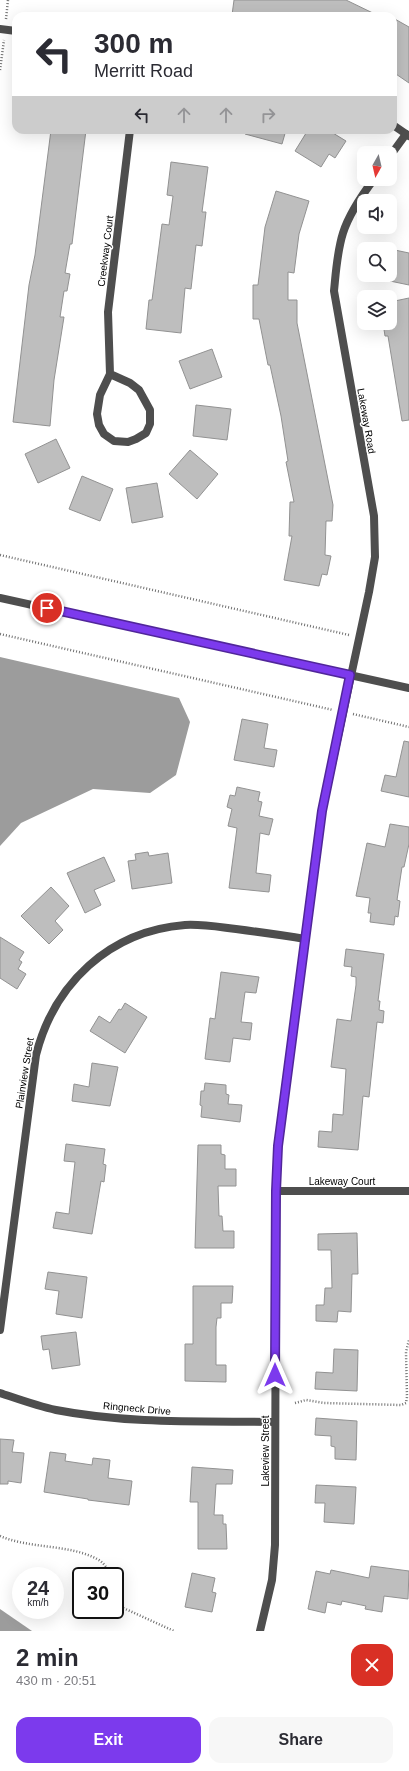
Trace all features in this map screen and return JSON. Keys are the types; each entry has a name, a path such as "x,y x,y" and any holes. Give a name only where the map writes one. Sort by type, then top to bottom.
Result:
{"street":[{"path":"0,29 12,30"},
{"path":"397,128 407,135 397,147"},
{"name":"Creekway Court","path":"110,374 130,383 139,390 150,410 150,424 146,433 128,442 114,441 104,434 99,425 98,414 100,395 110,374 108,312 130,134"},
{"name":"Lakeway Road","path":"350,675 375,557 374,516 334,291 337,257 343,231 360,198 369,186"},
{"path":"0,598 409,688"},
{"name":"Lakeview Street","path":"260,1631 272,1580 275,1545 276,1191 278,1146 322,811 350,675"},
{"name":"Plainview Street","path":"0,1330 36,1055 41,1034 50,1014 75,978 84,969 111,949 139,935 170,927 207,926 305,939"},
{"name":"Lakeway Court","path":"276,1191 409,1191"},
{"name":"Ringneck Drive","path":"0,1393 56,1410 120,1418 173,1421 276,1422"}],"path":[{"path":"0,555 359,638"},
{"path":"0,634 409,726"},
{"path":"295,1403 306,1400 332,1403 401,1405 406,1403 406,1352 409,1340"},
{"path":"0,1536 15,1542 76,1552 98,1559 104,1567"},
{"path":"124,1608 174,1631"}],"shaded area":[{"path":"0,657 179,698 190,722 176,775 150,793 93,789 21,823 0,846"},
{"path":"0,1609 12,1617 12,1619 15,1619 32,1631 0,1631"}],"building":[{"path":"234,0 346,0 371,12 232,12"},
{"path":"397,20 409,27 409,83 397,75"},
{"path":"50,134 86,134 72,244 70,244 65,273 70,274 67,291 64,291 60,317 64,317 54,380 50,426 13,422 29,285 35,255"},
{"path":"245,134 285,134 282,144"},
{"path":"306,134 335,134 346,141 335,158 329,154 321,167 295,151"},
{"path":"171,162 208,167 202,212 206,212 202,246 196,245 191,289 185,288 181,333 146,329 149,300 152,300 162,224 169,225 173,196 167,195"},
{"path":"276,191 309,201 299,234 294,273 288,272 288,300 297,300 297,323 333,505 332,521 326,521 325,555 331,556 327,575 322,574 319,586 284,580 292,536 289,536 290,502 294,502 286,462 288,461 281,416 270,365 268,365 259,319 253,319 253,285 258,285 265,227"},
{"path":"397,250 409,253 409,285 395,282 397,282"},
{"path":"409,298 409,420 402,421 388,336 385,336 384,330 397,330 397,301"},
{"path":"212,349 222,377 190,389 179,361"},
{"path":"196,405 231,409 227,440 193,436"},
{"path":"56,439 70,468 38,483 25,454"},
{"path":"190,450 218,474 197,499 169,474"},
{"path":"82,476 113,489 100,521 69,509"},
{"path":"157,483 163,517 132,523 126,488"},
{"path":"242,719 268,724 264,748 277,750 274,767 234,760"},
{"path":"404,741 409,742 409,797 381,791 385,775 396,777"},
{"path":"237,787 260,792 258,801 262,802 259,816 273,819 269,835 260,833 256,873 271,875 269,892 229,888 237,828 228,826 232,809 227,807 230,795 235,796"},
{"path":"390,824 409,827 409,844 404,867 402,867 397,900 400,901 398,917 395,916 394,925 370,922 371,913 368,913 370,898 356,896 367,843 385,847"},
{"path":"148,852 149,856 168,853 172,883 132,889 128,861 136,860 135,854"},
{"path":"104,857 115,881 94,890 101,905 85,913 67,873"},
{"path":"51,887 69,906 55,921 63,930 49,944 21,916"},
{"path":"0,937 24,952 19,960 22,962 18,969 26,974 17,989 0,978"},
{"path":"346,949 384,954 378,1001 380,1001 379,1010 384,1011 383,1023 377,1022 369,1097 363,1096 358,1150 318,1147 319,1131 332,1132 333,1114 343,1115 346,1069 331,1067 337,1019 351,1021 356,985 356,977 351,976 352,967 344,966"},
{"path":"221,972 259,977 256,993 245,992 241,1022 252,1023 250,1040 233,1038 230,1062 205,1059 210,1018 215,1019"},
{"path":"125,1003 147,1017 125,1053 90,1031 99,1016 110,1023"},
{"path":"92,1063 118,1067 110,1106 72,1101 74,1084 89,1087"},
{"path":"205,1083 226,1085 226,1094 229,1095 228,1104 242,1105 240,1122 201,1117 201,1091 204,1091"},
{"path":"66,1144 105,1149 103,1164 106,1165 104,1182 101,1181 92,1234 53,1228 56,1212 69,1214 75,1162 64,1161"},
{"path":"198,1145 221,1145 221,1154 225,1155 225,1169 236,1169 236,1186 218,1186 219,1216 222,1216 223,1231 234,1231 234,1248 195,1248"},
{"path":"357,1233 358,1274 352,1274 351,1312 338,1311 337,1322 316,1321 316,1305 324,1305 325,1288 332,1288 331,1250 318,1250 318,1234"},
{"path":"48,1272 87,1277 82,1318 56,1314 59,1291 45,1289"},
{"path":"193,1286 233,1286 232,1303 221,1303 221,1318 217,1318 216,1327 216,1365 226,1365 226,1382 185,1381 185,1344 193,1344"},
{"path":"76,1332 80,1365 52,1369 49,1349 43,1350 41,1336"},
{"path":"334,1349 358,1350 357,1391 315,1389 316,1372 333,1373"},
{"path":"316,1418 357,1421 356,1460 335,1459 335,1447 331,1446 331,1436 315,1435"},
{"path":"0,1439 14,1440 12,1452 24,1453 21,1483 8,1481 8,1484 0,1484"},
{"path":"50,1452 66,1454 65,1461 92,1465 93,1458 110,1460 108,1478 132,1481 129,1505 88,1500 44,1492"},
{"path":"192,1467 233,1470 232,1484 216,1484 214,1515 223,1515 223,1524 226,1524 227,1549 198,1549 198,1502 190,1502"},
{"path":"316,1485 356,1487 354,1524 324,1522 325,1503 315,1503"},
{"path":"371,1566 409,1571 408,1599 384,1596 382,1612 365,1609 366,1606 342,1601 341,1605 327,1602 325,1613 308,1609 316,1571 330,1574 331,1570 369,1578"},
{"path":"192,1573 215,1578 212,1592 216,1593 212,1612 185,1607"}],"route":[{"path":"47,608 350,675 322,811 278,1146 276,1191 275,1375"}]}
